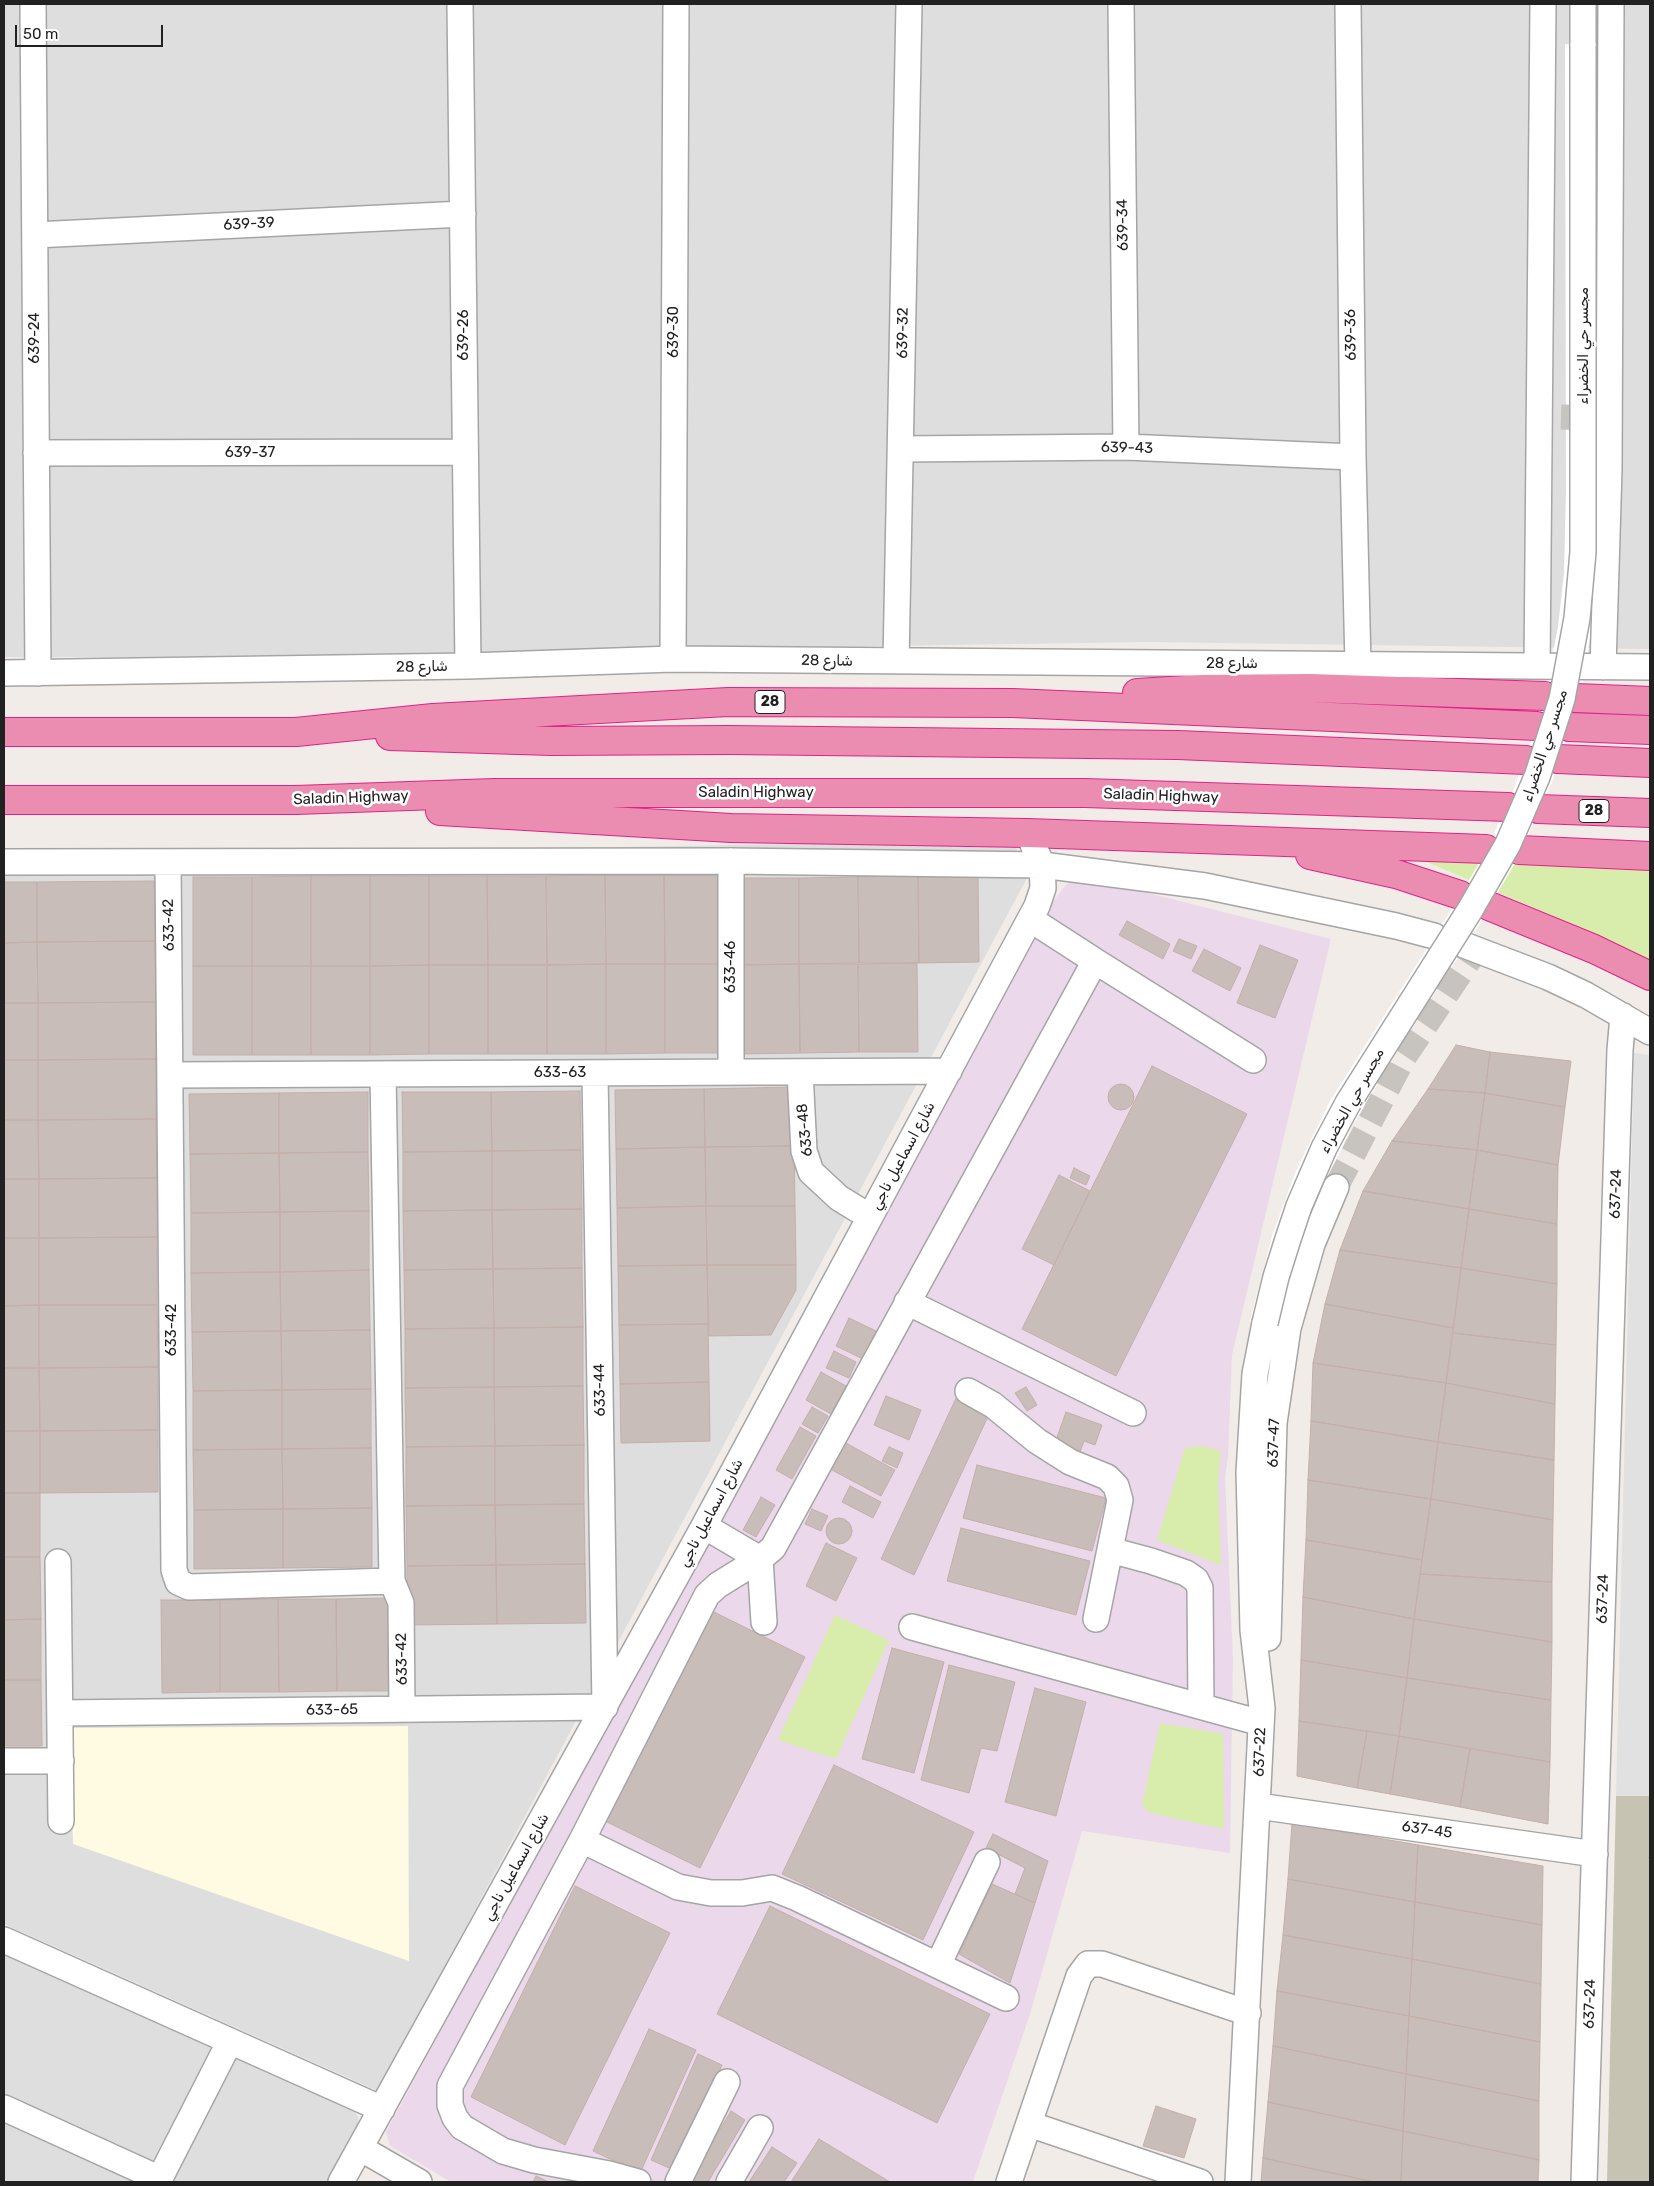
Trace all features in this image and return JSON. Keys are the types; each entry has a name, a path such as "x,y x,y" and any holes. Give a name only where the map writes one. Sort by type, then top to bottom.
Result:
{"highway":[{"path":"1013,702 1104,694 1213,689 1391,690 1545,696"},
{"path":"1576,698 1650,701"},
{"name":"28","path":"296,732 434,718 718,702 1013,702 1537,726"},
{"path":"1569,727 1650,730"},
{"name":"28","path":"4,732 296,732 551,741 729,740 1178,745 1526,760"},
{"path":"1558,759 1650,764"},
{"name":"Saladin Highway","path":"4,800 296,800 504,793 1085,793 1508,807"},
{"path":"296,800 731,828 1028,833 1486,849"},
{"name":"28","path":"1538,809 1650,814"},
{"path":"1220,840 1307,854 1396,874 1460,895"},
{"path":"1519,850 1650,856"},
{"path":"1488,906 1594,949 1650,976"}],"street":[{"name":"639-24","path":"33,4 38,673"},
{"name":"639-26","path":"460,4 468,666"},
{"name":"639-30","path":"673,659 676,4"},
{"name":"639-32","path":"896,661 908,4"},
{"name":"639-34","path":"1121,4 1126,447"},
{"name":"639-36","path":"1348,4 1353,457 1358,665"},
{"path":"1537,666 1550,416 1542,4"},
{"name":"مجسر حي الخضراء","path":"1265,1323 1276,1276 1299,1206 1324,1148 1378,1054 1470,910 1500,859 1529,797 1550,741 1562,699 1577,618 1583,552 1583,4"},
{"path":"1603,667 1600,419 1611,4"},
{"name":"639-39","path":"34,235 463,214"},
{"name":"639-43","path":"901,449 1126,447 1353,457"},
{"name":"639-37","path":"36,454 464,452"},
{"name":"شارع 28","path":"4,673 468,666 673,659 1650,667"},
{"name":"شارع اسماعيل ناجي","path":"341,2182 704,1526 1037,906 1043,888 1042,865 1028,833"},
{"path":"4,862 732,862 1042,865 1205,886 1387,924 1434,936"},
{"name":"633-42","path":"168,862 174,1570 178,1582 189,1587 392,1581"},
{"name":"633-46","path":"731,1072 732,862"},
{"path":"1030,919 1253,1060"},
{"path":"1464,945 1548,977 1586,995 1650,1032"},
{"path":"638,2182 609,2174 534,2160 503,2150 462,2127 455,2118 450,2105 450,2086 582,1840 707,1595 773,1548 1095,961"},
{"name":"637-24","path":"1584,2182 1620,1050 1623,1016"},
{"name":"633-63","path":"170,1075 949,1071"},
{"name":"633-48","path":"800,1072 804,1151 811,1172 839,1198 870,1217"},
{"name":"633-44","path":"595,1073 605,1707"},
{"name":"633-42","path":"383,1074 392,1581 401,1603 402,1709"},
{"name":"637-47","path":"1261,1715 1270,1600 1274,1423 1288,1328 1300,1280 1324,1213 1336,1187"},
{"path":"907,1302 1133,1413"},
{"name":"637-22","path":"1238,2182 1248,2013 1261,1715 1252,1613 1249,1472 1255,1374 1265,1323"},
{"path":"968,1391 993,1405 1037,1441 1070,1462 1108,1477 1116,1486 1120,1500 1096,1619"},
{"path":"704,1526 760,1558"},
{"path":"1110,1550 1186,1573 1196,1580 1200,1588 1202,1706"},
{"path":"760,1558 764,1622"},
{"path":"58,1562 61,1821"},
{"path":"912,1627 1202,1706 1261,1715"},
{"name":"633-65","path":"60,1714 605,1707"},
{"path":"4,1761 60,1761"},
{"name":"637-45","path":"1258,1806 1595,1854"},
{"path":"582,1840 678,1887 711,1893 742,1893 772,1888 797,1898 1006,1998"},
{"path":"938,1965 987,1862"},
{"path":"4,1940 382,2109"},
{"path":"1009,2182 1079,1976 1088,1964 1102,1964 1248,2013"},
{"path":"4,2108 159,2181 230,2041"},
{"path":"678,2182 727,2082"},
{"path":"1029,2124 1200,2182"},
{"path":"729,2182 760,2128"},
{"path":"360,2148 419,2182"}],"shaded area":[{"path":"4,4 1650,4 1650,649 1151,642 143,657 4,657"},
{"path":"1014,840 1027,878 378,2091 4,1924 4,858"},
{"path":"1080,876 1331,939 1232,1355 1228,1457 1225,1478 1233,1659 1230,1853 1082,1831 1030,2014 973,2182 451,2182 390,2146 386,2132 1044,913 1065,886"},
{"path":"1634,1053 1650,1055 1650,1796 1616,1796"},
{"path":"408,1726 409,1961 73,1844 70,1728"},
{"path":"1616,1796 1650,1796 1650,2182 1607,2182"},
{"path":"4,1951 355,2112 358,2117 358,2125 326,2182 4,2182"}],"green space":[{"path":"1415,857 1650,871 1650,961 1614,942"},
{"path":"1202,1446 1221,1451 1218,1482 1221,1565 1157,1540 1185,1448"},
{"path":"835,1615 889,1640 836,1759 778,1740"},
{"path":"1160,1723 1223,1734 1224,1829 1150,1813 1142,1805"}],"pier":[{"path":"1565,44 1602,47 1596,601 1582,689 1563,753 1552,782 1517,860 1477,928 1352,1126 1324,1186 1290,1286 1265,1323 1250,1321 1272,1236 1296,1171 1330,1101 1484,855 1512,794 1534,733 1545,692 1558,627 1564,573 1566,490"}],"building":[{"path":"605,875 664,875 665,964 606,964"},
{"path":"605,875 606,964 547,965 546,876"},
{"path":"664,875 723,875 724,964 665,964"},
{"path":"978,875 979,962 919,963 918,876"},
{"path":"311,876 370,876 370,966 311,966"},
{"path":"311,876 311,966 252,966 252,877"},
{"path":"370,876 429,876 429,965 370,966"},
{"path":"429,876 487,876 488,965 429,965"},
{"path":"487,876 546,876 547,965 488,965"},
{"path":"918,876 919,963 859,963 858,877"},
{"path":"193,877 252,877 252,966 193,966"},
{"path":"858,877 859,963 799,964 799,878"},
{"path":"739,878 799,878 799,964 740,965"},
{"path":"155,881 155,941 37,942 37,882"},
{"path":"4,882 37,882 37,942 4,943"},
{"path":"1127,921 1170,944 1163,959 1119,935"},
{"path":"1179,939 1197,946 1191,959 1173,951"},
{"path":"155,941 156,1002 38,1003 37,942"},
{"path":"37,942 38,1003 4,1003 4,943"},
{"path":"1260,945 1298,960 1275,1018 1237,1003"},
{"path":"1204,949 1241,968 1230,991 1192,971"},
{"path":"917,963 918,1052 859,1052 858,964"},
{"path":"606,964 665,964 665,1053 606,1054"},
{"path":"606,964 606,1054 547,1054 547,965"},
{"path":"665,964 724,964 724,1053 665,1053"},
{"path":"799,964 858,964 859,1052 800,1053"},
{"path":"799,964 800,1053 741,1054 740,965"},
{"path":"429,965 488,965 488,1054 429,1054"},
{"path":"429,965 429,1054 370,1055 370,966"},
{"path":"488,965 547,965 547,1054 488,1054"},
{"path":"193,966 252,966 252,1055 193,1055"},
{"path":"252,966 311,966 311,1055 252,1055"},
{"path":"311,966 370,966 370,1055 311,1055"},
{"path":"156,1002 156,1059 38,1060 38,1003"},
{"path":"4,1003 38,1003 38,1060 4,1060"},
{"path":"1456,1045 1490,1052 1485,1093 1428,1089"},
{"path":"1490,1052 1571,1061 1565,1107 1485,1093"},
{"path":"156,1059 156,1119 38,1120 38,1060"},
{"path":"4,1060 38,1060 38,1120 4,1120"},
{"path":"1152,1066 1247,1114 1116,1376 1022,1329"},
{"path":"1121,1084 1130,1088 1134,1097 1130,1106 1121,1110 1112,1106 1108,1097 1112,1088"},
{"path":"793,1087 794,1146 705,1147 704,1089"},
{"path":"704,1089 705,1147 616,1149 615,1090"},
{"path":"1428,1089 1485,1093 1477,1150 1392,1141"},
{"path":"580,1091 581,1150 492,1151 491,1092"},
{"path":"368,1092 368,1152 279,1153 279,1093"},
{"path":"402,1092 491,1092 492,1151 403,1152"},
{"path":"279,1093 279,1153 190,1154 189,1094"},
{"path":"1485,1093 1565,1107 1558,1165 1477,1150"},
{"path":"156,1119 157,1178 39,1179 38,1120"},
{"path":"4,1120 38,1120 39,1179 4,1179"},
{"path":"1392,1141 1477,1150 1469,1209 1363,1191"},
{"path":"794,1146 795,1206 706,1206 705,1147"},
{"path":"705,1147 706,1206 617,1208 616,1149"},
{"path":"581,1150 582,1209 492,1210 492,1151"},
{"path":"1477,1150 1558,1165 1557,1224 1469,1209"},
{"path":"492,1151 492,1210 403,1211 403,1152"},
{"path":"368,1152 369,1211 280,1212 279,1153"},
{"path":"279,1153 280,1212 191,1213 190,1154"},
{"path":"1074,1168 1090,1176 1086,1185 1070,1178"},
{"path":"1059,1175 1090,1191 1054,1265 1022,1249"},
{"path":"157,1178 157,1237 39,1238 39,1179"},
{"path":"4,1179 39,1179 39,1238 4,1238"},
{"path":"1363,1191 1469,1209 1461,1268 1340,1250"},
{"path":"706,1206 795,1206 796,1265 707,1265"},
{"path":"706,1206 707,1265 618,1266 617,1208"},
{"path":"582,1209 582,1268 493,1269 492,1210"},
{"path":"1469,1209 1557,1224 1557,1284 1461,1268"},
{"path":"492,1210 493,1269 404,1270 403,1211"},
{"path":"369,1211 369,1270 280,1272 280,1212"},
{"path":"280,1212 280,1272 191,1273 191,1213"},
{"path":"157,1237 157,1305 39,1305 39,1238"},
{"path":"4,1238 39,1238 39,1305 4,1306"},
{"path":"1340,1250 1461,1268 1453,1328 1325,1304"},
{"path":"707,1265 796,1265 796,1290 771,1335 709,1336"},
{"path":"707,1265 708,1324 619,1325 618,1266"},
{"path":"582,1268 583,1327 494,1328 493,1269"},
{"path":"1461,1268 1557,1284 1556,1345 1453,1333"},
{"path":"493,1269 494,1328 405,1329 404,1270"},
{"path":"369,1270 370,1330 281,1331 280,1272"},
{"path":"280,1272 281,1331 192,1332 191,1273"},
{"path":"1325,1304 1453,1328 1446,1383 1313,1363"},
{"path":"39,1305 157,1305 158,1367 39,1368"},
{"path":"39,1305 39,1368 4,1368 4,1306"},
{"path":"849,1318 876,1331 863,1359 836,1346"},
{"path":"708,1324 709,1382 620,1384 619,1325"},
{"path":"583,1327 583,1386 494,1387 494,1328"},
{"path":"494,1328 494,1387 405,1388 405,1329"},
{"path":"370,1330 371,1389 282,1390 281,1331"},
{"path":"281,1331 282,1390 193,1391 192,1332"},
{"path":"1453,1333 1556,1345 1555,1404 1446,1383"},
{"path":"834,1351 856,1362 849,1378 826,1368"},
{"path":"1313,1363 1446,1383 1438,1442 1311,1421"},
{"path":"158,1367 158,1430 40,1431 39,1368"},
{"path":"4,1368 39,1368 40,1431 4,1431"},
{"path":"821,1372 846,1386 831,1414 806,1400"},
{"path":"709,1382 710,1441 621,1443 620,1384"},
{"path":"1446,1383 1555,1404 1554,1460 1438,1442"},
{"path":"583,1386 584,1445 495,1446 494,1387"},
{"path":"494,1387 495,1446 406,1447 405,1388"},
{"path":"1026,1387 1037,1405 1027,1411 1015,1393"},
{"path":"371,1389 371,1448 282,1449 282,1390"},
{"path":"282,1390 282,1449 193,1450 193,1391"},
{"path":"958,1394 991,1410 914,1575 881,1559"},
{"path":"886,1396 921,1410 909,1440 874,1425"},
{"path":"812,1407 828,1416 818,1433 802,1424"},
{"path":"1066,1412 1102,1425 1095,1445 1084,1441 1080,1452 1055,1443"},
{"path":"1311,1421 1438,1442 1431,1499 1308,1480"},
{"path":"800,1427 816,1436 792,1479 776,1470"},
{"path":"158,1430 158,1492 40,1493 40,1431"},
{"path":"4,1431 40,1431 40,1493 4,1493"},
{"path":"844,1442 895,1470 881,1496 830,1469"},
{"path":"1438,1442 1554,1460 1553,1520 1431,1499"},
{"path":"584,1445 584,1504 495,1505 495,1446"},
{"path":"495,1446 495,1505 406,1506 406,1447"},
{"path":"889,1447 903,1453 897,1468 882,1461"},
{"path":"371,1448 372,1508 283,1509 282,1449"},
{"path":"282,1449 283,1509 194,1510 193,1450"},
{"path":"977,1465 1106,1498 1092,1551 963,1518"},
{"path":"1308,1480 1431,1499 1422,1560 1306,1540"},
{"path":"850,1486 881,1502 873,1518 842,1502"},
{"path":"4,1493 40,1493 40,1557 4,1557"},
{"path":"761,1497 775,1505 756,1537 743,1530"},
{"path":"1431,1499 1553,1520 1552,1582 1420,1574"},
{"path":"584,1504 585,1564 496,1565 495,1505"},
{"path":"495,1505 496,1565 407,1566 406,1506"},
{"path":"372,1508 372,1567 283,1568 283,1509"},
{"path":"283,1509 283,1568 194,1569 194,1510"},
{"path":"812,1509 828,1516 821,1531 805,1524"},
{"path":"839,1518 848,1522 852,1531 848,1540 839,1544 830,1540 826,1531 830,1522"},
{"path":"961,1528 1090,1561 1076,1615 947,1581"},
{"path":"1306,1540 1422,1560 1414,1619 1303,1597"},
{"path":"826,1543 857,1558 836,1601 806,1586"},
{"path":"4,1557 40,1557 41,1619 4,1620"},
{"path":"585,1564 586,1623 497,1624 496,1565"},
{"path":"496,1565 497,1624 407,1625 407,1566"},
{"path":"1420,1574 1552,1582 1552,1642 1414,1619"},
{"path":"1303,1597 1414,1619 1407,1678 1301,1660"},
{"path":"395,1598 396,1691 337,1691 336,1599"},
{"path":"278,1599 336,1599 337,1691 279,1692"},
{"path":"278,1599 279,1692 220,1692 220,1600"},
{"path":"161,1600 220,1600 220,1692 162,1693"},
{"path":"710,1610 805,1657 700,1868 605,1821"},
{"path":"41,1619 41,1680 4,1680 4,1620"},
{"path":"1414,1619 1552,1642 1551,1700 1407,1678"},
{"path":"892,1648 944,1662 914,1773 862,1759"},
{"path":"1301,1660 1407,1678 1399,1736 1299,1721"},
{"path":"949,1665 1015,1682 997,1751 981,1748 969,1793 921,1780"},
{"path":"1407,1678 1551,1700 1550,1762 1399,1736"},
{"path":"4,1680 41,1680 42,1746 4,1746"},
{"path":"1035,1688 1086,1702 1056,1816 1005,1802"},
{"path":"1299,1721 1367,1731 1357,1788 1297,1776"},
{"path":"1367,1731 1399,1736 1390,1794 1357,1788"},
{"path":"1399,1736 1470,1749 1460,1807 1390,1794"},
{"path":"1470,1749 1550,1762 1548,1824 1460,1807"},
{"path":"834,1765 974,1832 923,1940 782,1874"},
{"path":"1292,1823 1418,1845 1415,1902 1288,1879"},
{"path":"993,1834 1048,1861 1035,1903 1015,1894 1025,1868 986,1848"},
{"path":"1418,1845 1543,1866 1542,1925 1415,1902"},
{"path":"1288,1879 1415,1902 1412,1959 1283,1935"},
{"path":"992,1884 1035,1903 1010,1983 959,1954"},
{"path":"575,1886 670,1933 565,2145 471,2097"},
{"path":"1415,1902 1542,1925 1541,1984 1412,1959"},
{"path":"770,1906 990,2014 937,2123 717,2014"},
{"path":"1283,1935 1412,1959 1409,2016 1277,1991"},
{"path":"1412,1959 1541,1984 1540,2042 1409,2016"},
{"path":"1277,1991 1409,2016 1406,2074 1273,2046"},
{"path":"1409,2016 1540,2042 1539,2101 1406,2074"},
{"path":"649,2029 696,2050 640,2173 593,2151"},
{"path":"1273,2046 1406,2074 1403,2131 1268,2102"},
{"path":"698,2054 722,2065 676,2171 651,2160"},
{"path":"1406,2074 1539,2101 1539,2160 1403,2131"},
{"path":"1268,2102 1403,2131 1401,2182 1374,2182 1263,2158"},
{"path":"1156,2106 1196,2119 1184,2158 1143,2146"},
{"path":"731,2111 745,2120 708,2182 688,2182"},
{"path":"1403,2131 1539,2160 1538,2182 1401,2182"},
{"path":"819,2139 890,2182 791,2182"},
{"path":"772,2147 797,2163 784,2182 749,2182"},
{"path":"1263,2158 1374,2182 1261,2182"},
{"path":"536,2176 549,2182 533,2182"}],"tunnel":[{"path":"1561,417 1592,418"},
{"path":"1336,1187 1403,1059 1476,950"}]}
